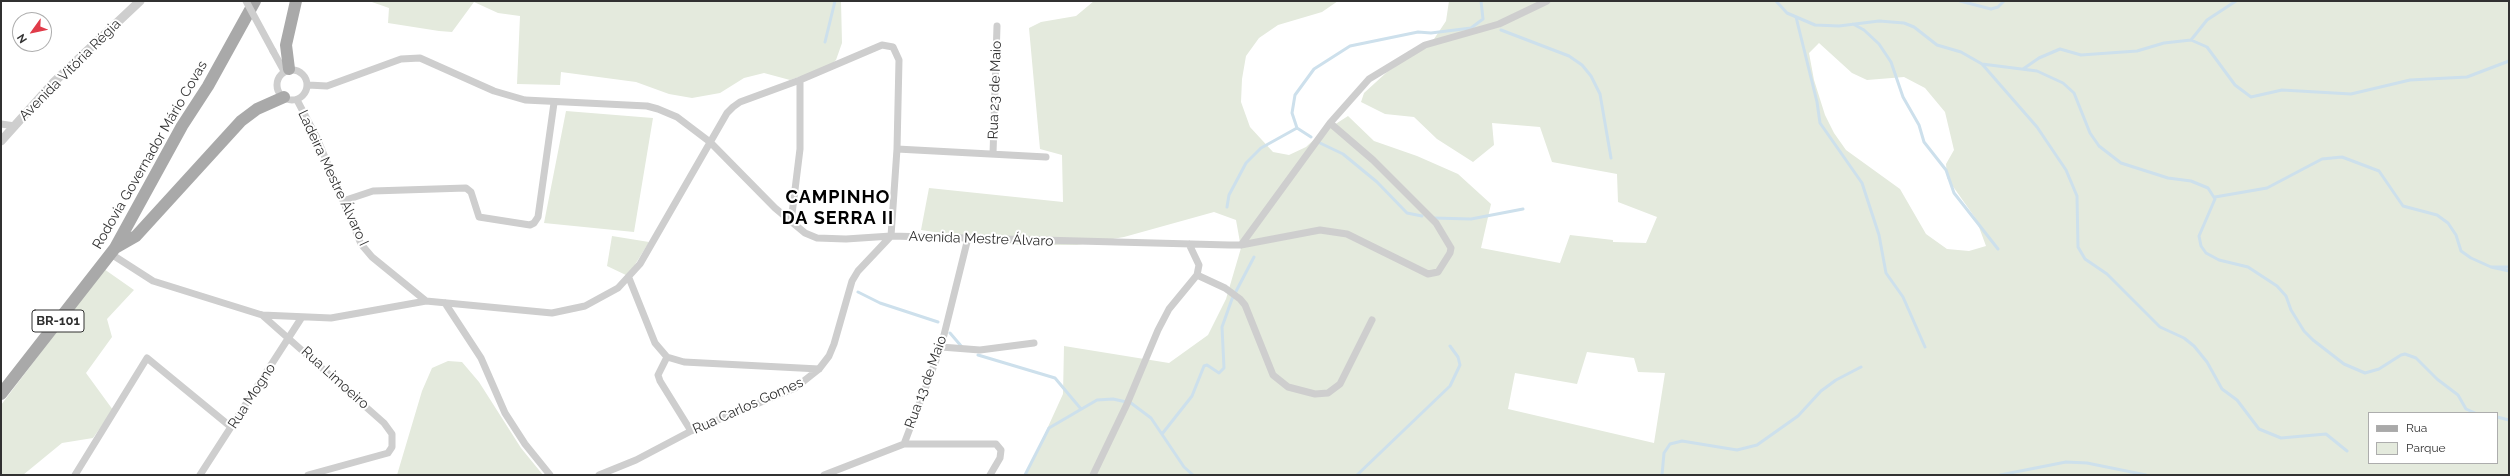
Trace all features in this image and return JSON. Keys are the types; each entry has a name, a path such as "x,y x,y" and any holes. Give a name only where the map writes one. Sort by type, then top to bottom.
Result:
{"main road":[{"name":"Rodovia Governador Mário Covas","path":"1,394 113,251 182,126 208,86 255,1"},
{"path":"287,70 286,44 296,1"},
{"path":"113,251 136,236 241,121 257,109 284,97"}],"street":[{"name":"Avenida Vitória Régia","path":"1,141 54,82 140,1"},
{"path":"246,1 273,51 287,70 301,72 305,75 308,85 305,94 296,100 284,97 279,92 277,83 287,70"},
{"path":"1241,245 1330,123 1369,79 1416,49 1499,24 1547,1"},
{"name":"Rua 23 de Maio","path":"993,154 997,26"},
{"path":"113,251 153,281 262,315 302,318 331,318 426,301 552,313 585,306 605,296 629,278 640,264 710,142 728,113 737,104 800,80 882,45 889,45 896,51 899,60 897,149 891,236"},
{"name":"Avenida Mestre Álvaro","path":"308,85 328,86 401,59 420,58 509,96 554,104 647,106 658,109 677,117 710,142 791,222 805,233 817,238 846,239 891,236 1241,245 1320,230 1347,234 1428,274 1438,272 1451,248 1436,223 1373,160 1330,123"},
{"path":"791,222 800,149 800,80"},
{"name":"Ladeira Mestre Álvaro I","path":"296,100 316,138 361,244 378,262 426,301"},
{"path":"343,201 373,191 466,188 471,192 478,217 530,225 534,223 538,217 554,104"},
{"path":"1,124 15,126"},
{"path":"897,149 1046,157"},
{"name":"Rua Carlos Gomes","path":"599,475 636,460 691,431 795,388 819,369 834,344 852,281 858,271 891,236"},
{"name":"Rua 13 de Maio","path":"824,475 904,444 940,347 968,238"},
{"path":"1093,475 1134,389 1158,330 1169,309 1197,275 1199,265 1189,244"},
{"path":"1197,275 1225,288 1240,299 1245,305 1272,375 1288,388 1315,394 1328,393 1340,384 1372,320"},
{"path":"629,278 655,344 667,357 684,362 819,369"},
{"path":"445,303 478,352 505,413 525,444 550,475"},
{"name":"Rua Limoeiro","path":"262,315 290,338 387,426 392,434 390,450 384,454 308,475"},
{"name":"Rua Mogno","path":"200,475 302,318"},
{"path":"940,347 980,350 1034,343"},
{"path":"667,357 658,375 660,382 691,431"},
{"path":"75,475 147,358 231,427"},
{"path":"904,444 996,444 1001,450 1000,458 990,475"}],"green space":[{"path":"369,1 841,1 842,43 836,60 830,66 790,80 764,73 744,78 720,93 692,98 669,94 636,82 561,72 560,85 517,84 520,16 498,13 474,2 452,32 439,31 388,23 389,8"},
{"path":"1094,1 1338,1 1322,12 1278,25 1259,38 1246,56 1242,79 1241,102 1250,127 1273,152 1289,155 1306,147 1320,134 1348,116 1374,141 1417,156 1458,174 1491,204 1481,248 1560,263 1570,235 1613,240 1613,242 1646,243 1657,217 1618,202 1617,174 1552,162 1540,127 1492,123 1494,145 1473,162 1437,139 1414,117 1385,114 1361,102 1364,93 1387,72 1432,42 1446,21 1449,1 2509,1 2509,475 1026,475 1063,394 1064,346 1169,363 1208,335 1226,299 1241,248 1236,220 1214,212 1124,237 1077,245 1020,245 921,230 929,188 1063,202 1062,155 1040,149 1029,28 1041,22 1076,16","holes":["1819,43 1852,73 1867,80 1904,77 1925,88 1945,112 1954,150 1946,164 1947,178 1976,219 1986,246 1969,251 1947,249 1926,234 1900,189 1846,150 1834,133 1825,115 1814,80 1809,53","1587,352 1634,358 1638,372 1665,373 1654,443 1508,409 1515,373 1577,384"]},
{"path":"566,111 653,118 634,232 544,223"},
{"path":"612,236 649,242 628,276 607,266"},
{"path":"104,269 134,290 107,319 112,337 86,373 113,410 93,438 62,443 23,475 1,475 1,405"},
{"path":"448,361 462,362 479,382 521,448 543,475 397,475 422,391 432,368"}],"waterway":[{"path":"825,42 835,1"},
{"path":"1311,137 1297,128 1292,113 1295,95 1314,69 1350,46 1418,32 1431,33 1471,28 1483,19 1481,1"},
{"path":"1776,1 1787,13 1815,25 1839,26 1879,21 1904,23 1914,27 1937,45 1961,52 1982,64 2037,71 2063,83 2074,93 2090,133 2099,146 2121,163 2168,178 2191,181 2208,188 2215,199 2199,236 2201,246 2206,253 2219,260 2248,267 2277,286 2286,296 2291,310 2304,331 2313,340 2344,364 2365,373 2379,369 2401,355 2405,354 2416,358 2437,379 2458,395 2466,409 2473,412"},
{"path":"1960,1 1991,9 1998,7 2004,1"},
{"path":"2191,40 2207,20 2236,1"},
{"path":"1796,17 1817,102 1820,123 1862,183 1879,235 1886,273 1903,297 1925,347"},
{"path":"1853,24 1864,30 1879,44 1891,62 1903,97 1919,125 1924,142 1946,170 1954,193 1998,249"},
{"path":"1501,30 1569,56 1582,65 1591,76 1600,94 1611,158"},
{"path":"2023,69 2039,58 2060,49 2081,55 2137,51 2164,43 2191,40 2207,47 2235,85 2251,97 2282,90 2351,94 2410,80 2467,77 2509,61"},
{"path":"1982,64 2037,127 2066,170 2077,196 2078,247 2085,259 2107,274 2160,327 2184,338 2194,346 2207,362 2222,389 2237,400 2259,429 2281,438 2326,434 2347,451"},
{"path":"1227,207 1229,195 1246,163 1261,148 1297,128"},
{"path":"1320,143 1343,154 1377,182 1407,213 1422,216"},
{"path":"2215,197 2267,188 2322,159 2342,157 2379,171 2403,206 2437,215 2448,223 2456,235 2461,251 2471,258 2491,267 2509,271"},
{"path":"1433,218 1471,219 1523,209"},
{"path":"1162,434 1192,396 1204,366 1207,365 1219,373 1224,368 1222,327 1232,299 1254,257"},
{"path":"2492,267 2509,267"},
{"path":"858,292 880,303 938,322"},
{"path":"950,333 962,347"},
{"path":"1357,475 1450,386 1460,365 1458,357 1450,346"},
{"path":"978,355 1055,378 1081,409"},
{"path":"1662,475 1664,453 1670,444 1682,441 1737,450 1757,445 1798,416 1821,391 1836,380 1861,367"},
{"path":"1025,475 1049,428 1097,400 1113,399 1131,403 1151,418 1184,467 1193,475"},
{"path":"2498,417 2509,420"},
{"path":"2000,475 2066,462 2087,463 2146,475"}],"district":[{"name":"CAMPINHO DA SERRA II","path":"838,208"}]}
